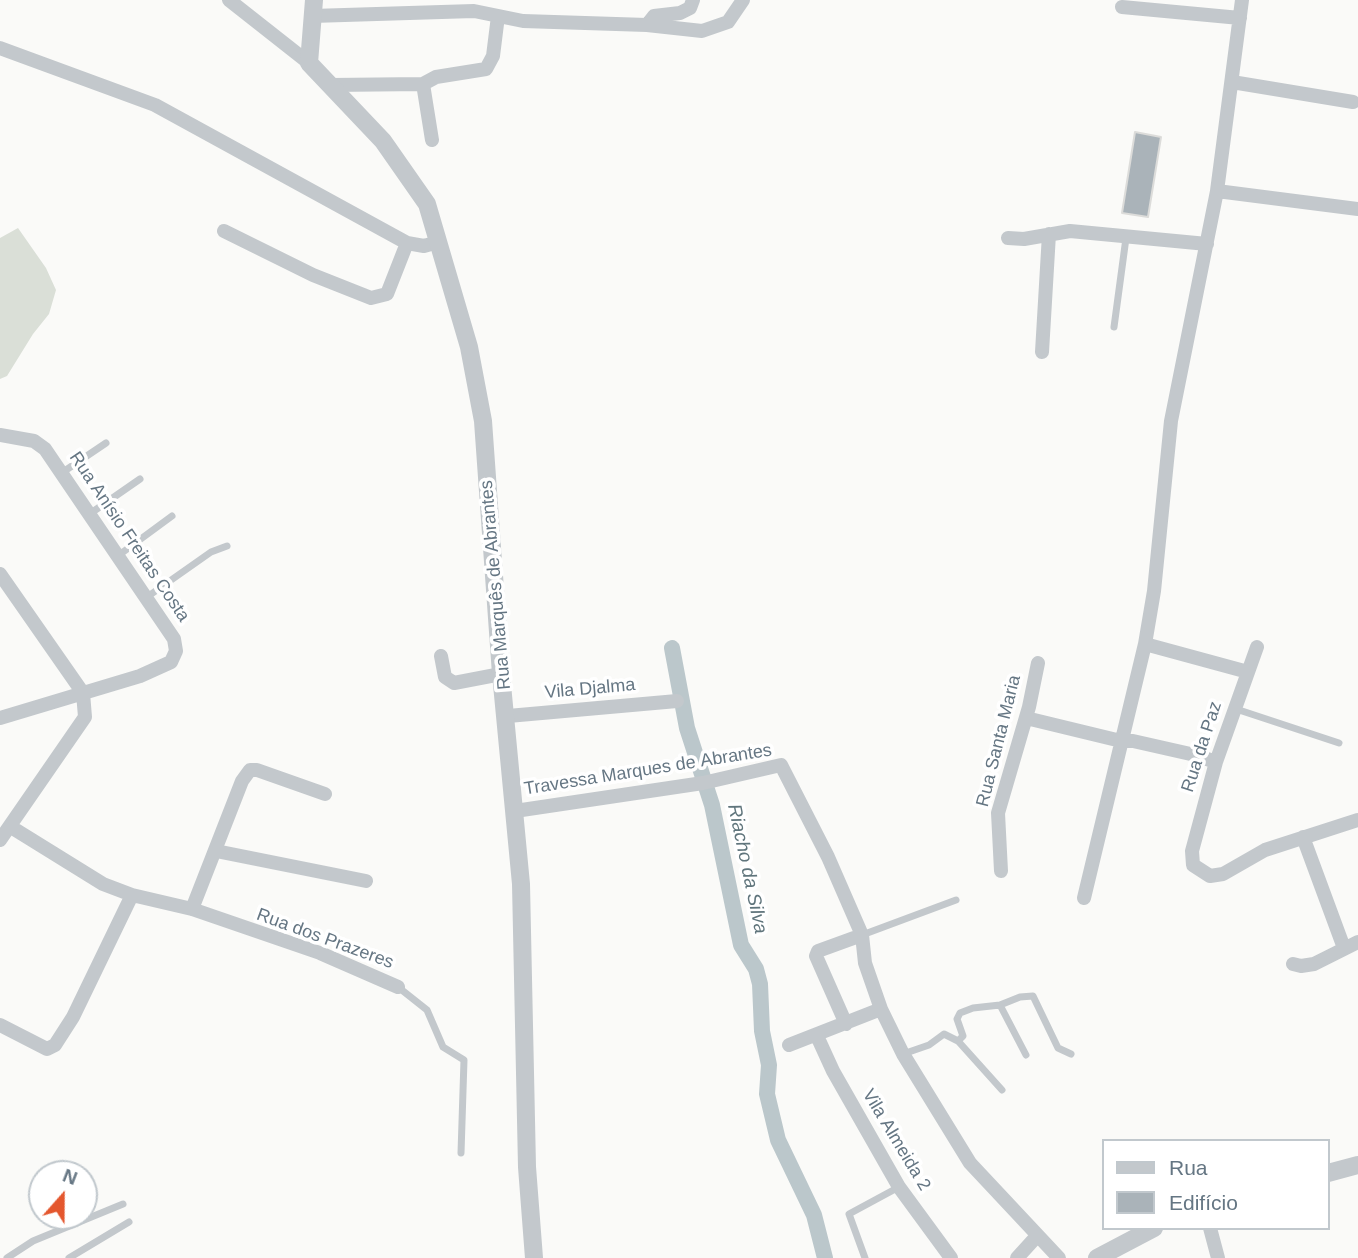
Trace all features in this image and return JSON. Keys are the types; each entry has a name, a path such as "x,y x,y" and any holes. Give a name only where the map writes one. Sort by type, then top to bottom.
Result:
{"street":[{"name":"Rua Marquês de Abrantes","path":"229,0 331,85 405,169 427,204 469,347 483,421 501,674 508,716 521,884 527,1167 534,1258"},
{"path":"647,24 654,16 680,13 690,8 693,0"},
{"path":"309,64 313,8 474,11 523,21 647,24 702,31 728,22 743,0"},
{"path":"1084,898 1145,645 1154,591 1171,421 1217,191 1242,0"},
{"path":"1122,7 1240,18"},
{"path":"331,85 423,84 436,77 486,69 493,56 498,16"},
{"path":"0,48 155,105 407,243 424,246 438,242"},
{"path":"1232,82 1353,102"},
{"path":"423,84 432,140"},
{"path":"1217,191 1358,209"},
{"path":"224,231 313,275 371,298 387,294 407,243"},
{"path":"1008,238 1024,239 1070,231 1207,244"},
{"path":"1042,352 1049,234"},
{"name":"Rua Anísio Freitas Costa","path":"0,435 34,440 45,449 91,513 174,639 176,651 171,662 140,676 83,693"},
{"path":"0,574 83,693 85,717 0,840"},
{"path":"1145,645 1248,672"},
{"name":"Rua da Paz","path":"1257,647 1216,762 1191,861 1202,873 1223,874 1265,850 1303,837"},
{"path":"441,656 445,677 454,683 501,674"},
{"name":"Rua Santa Maria","path":"1001,871 998,813 1026,718 1038,663"},
{"path":"0,718 83,693"},
{"name":"Vila Djalma","path":"508,716 677,701"},
{"path":"1026,718 1216,762"},
{"name":"Travessa Marques de Abrantes","path":"515,811 703,783 781,765 828,857 862,935 865,963 881,1009 903,1054 970,1163 1059,1258"},
{"path":"192,909 242,781 250,771 257,769 325,794"},
{"path":"1344,948 1303,837 1358,820"},
{"name":"Rua dos Prazeres","path":"11,827 103,884 132,895 192,909 246,930 320,953 398,987"},
{"path":"216,851 366,881"},
{"path":"0,1025 47,1049 55,1045 73,1017 132,895"},
{"path":"846,1024 816,956 818,951 862,935"},
{"path":"1293,964 1314,964 1358,942"},
{"path":"789,1045 881,1009"},
{"name":"Vila Almeida 2","path":"817,1036 832,1071 899,1187 951,1258"},
{"path":"1330,1172 1358,1165"},
{"path":"1097,1258 1150,1230"},
{"path":"1211,1230 1219,1258"},
{"path":"1017,1258 1037,1236"}],"lane":[{"path":"1114,327 1126,238"},
{"path":"63,472 106,443"},
{"path":"91,513 140,479"},
{"path":"119,555 172,516"},
{"path":"147,597 211,552 227,546"},
{"path":"1235,709 1339,743"},
{"path":"862,935 956,900"},
{"name":"Rua dos Prazeres","path":"398,987 427,1010 443,1047 464,1060 461,1153"},
{"path":"958,1041 963,1036 957,1019 960,1013 1033,996 1058,1048 1071,1054"},
{"path":"1000,1005 1026,1055"},
{"path":"903,1054 929,1045 944,1034 958,1041 1002,1090"},
{"path":"865,1258 849,1214 899,1187"},
{"path":"7,1258 33,1241 123,1204"},
{"path":"69,1258 129,1222"}],"shaded area":[{"path":"18,228 46,268 56,290 49,314 7,376 0,379 0,238"}],"building":[{"path":"1135,132 1161,137 1148,217 1122,213"}],"waterway":[{"name":"Riacho da Silva","path":"672,648 687,728 712,805 741,945 756,969 760,984 762,1031 769,1065 767,1094 778,1140 814,1215 825,1258"}]}
